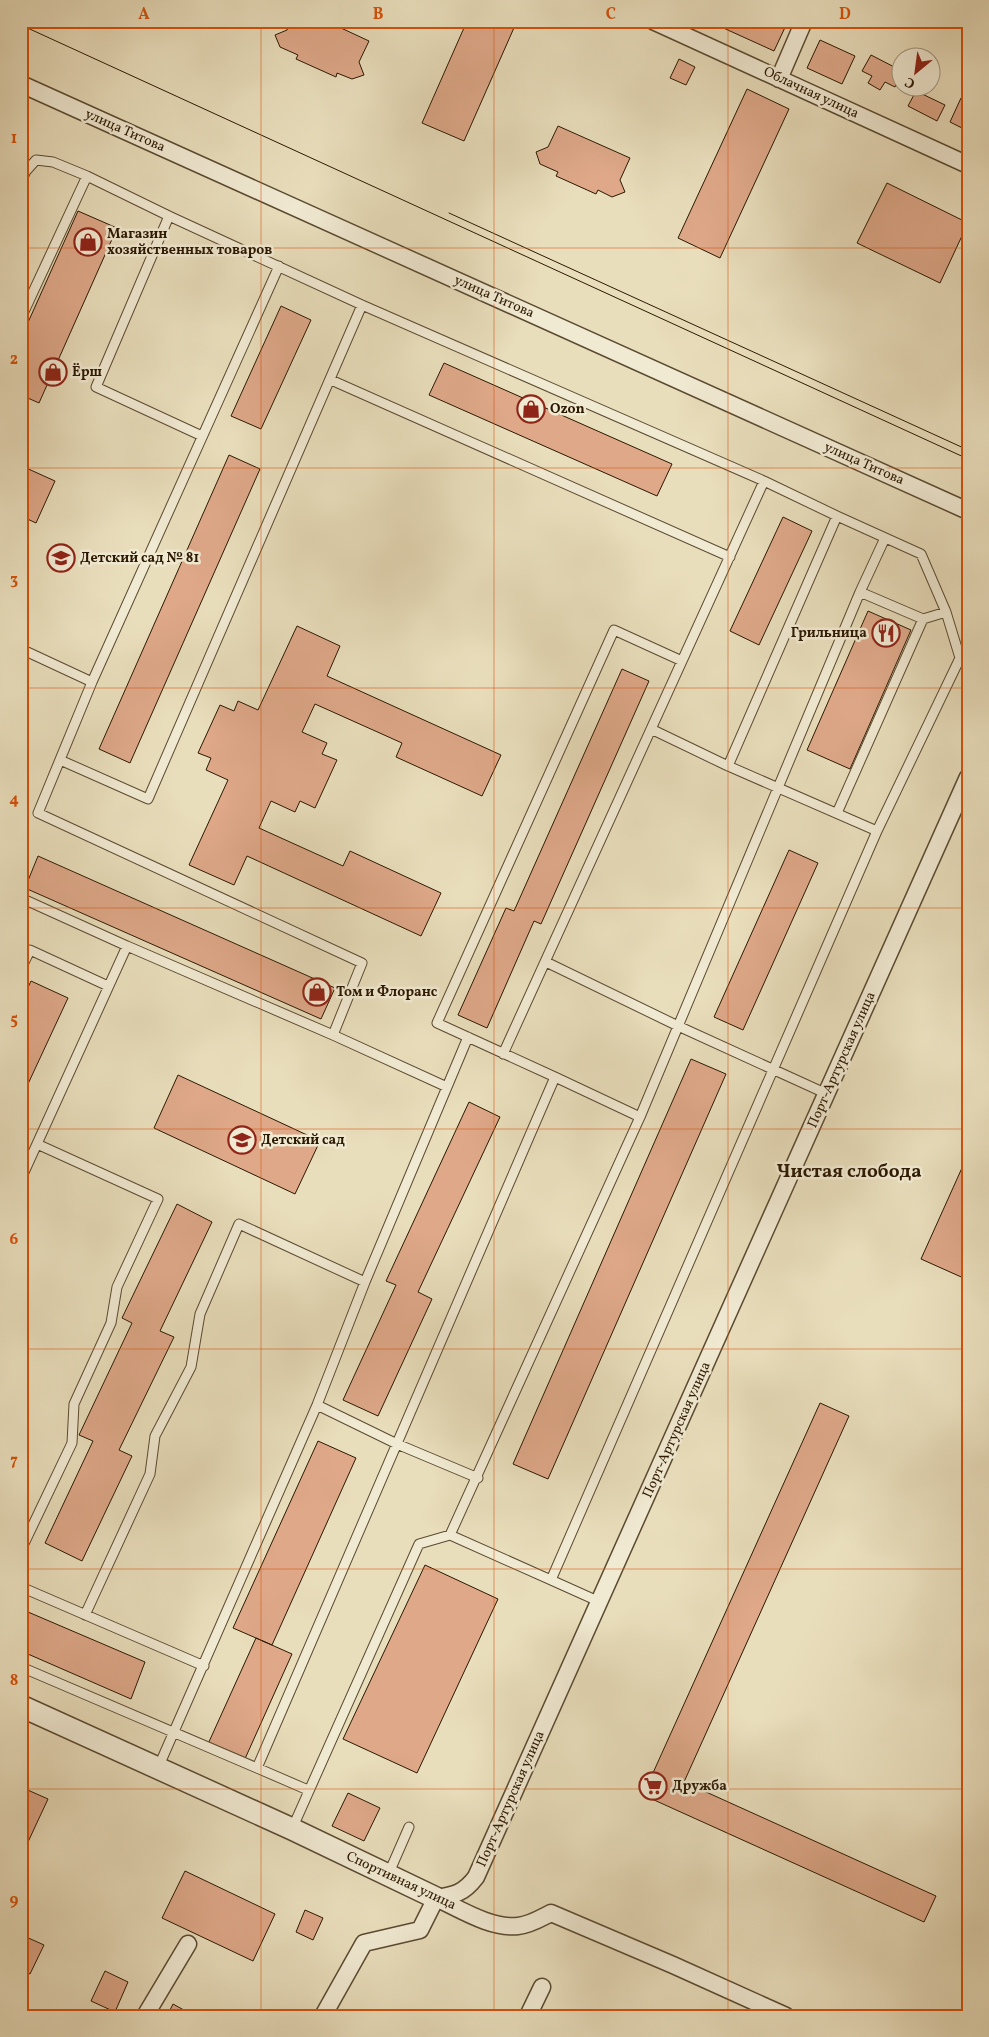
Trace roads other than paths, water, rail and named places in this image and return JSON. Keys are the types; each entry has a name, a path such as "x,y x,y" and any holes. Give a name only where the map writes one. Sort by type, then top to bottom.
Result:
{"street":[{"name":"Облачная улица","path":"653,21 968,165"},
{"path":"779,78 804,21"},
{"name":"улица Титова","path":"21,84 968,510"},
{"name":"Порт-Артурская улица","path":"436,1898 454,1895 468,1888 476,1877 968,777"},
{"name":"Спортивная улица","path":"21,1706 292,1829 492,1923 517,1926 534,1922 551,1913 674,1965 786,2016"},
{"path":"323,2016 364,1943 420,1930 436,1898"},
{"path":"145,2016 188,1944"},
{"path":"528,2016 542,1987"}],"lane":[{"path":"21,180 36,160 54,162 362,305 764,481 921,554 946,612 960,658 877,831 551,1580"},
{"path":"21,318 87,176"},
{"path":"170,216 96,387 202,436"},
{"path":"279,266 92,682 38,813 362,963 333,1035"},
{"path":"60,760 148,799 362,305"},
{"path":"330,380 730,557"},
{"path":"503,1054 764,481"},
{"path":"728,766 837,516"},
{"path":"450,1535 478,1478 640,1117 860,592 885,538"},
{"path":"860,592 923,619 946,612"},
{"path":"837,813 923,619"},
{"path":"640,1117 437,1022 614,630 682,662"},
{"path":"21,649 92,682"},
{"path":"651,729 728,766 877,831"},
{"path":"21,898 447,1086"},
{"path":"21,1179 127,946"},
{"path":"21,969 30,950 108,986"},
{"path":"546,962 678,1026 827,1094"},
{"path":"158,1768 317,1406 365,1282 468,1037"},
{"path":"257,1768 555,1078"},
{"path":"21,1550 72,1443 74,1404 111,1322 117,1286 158,1199 37,1144"},
{"path":"85,1615 150,1474 155,1436 191,1367 200,1314 239,1224 365,1282"},
{"path":"317,1406 397,1444 478,1478"},
{"path":"292,1829 419,1544 450,1535 600,1602"},
{"path":"21,1587 204,1666"},
{"path":"21,1667 308,1790"},
{"path":"388,1875 409,1827"}],"tram line":[{"path":"21,25 968,459"},
{"path":"449,213 968,450"}],"place":[{"name":"Магазин хозяйственных товаров","path":"88,242"},
{"name":"Ёрш","path":"53,372"},
{"name":"Ozon","path":"531,409"},
{"name":"Детский сад № 81","path":"61,558"},
{"name":"Грильница","path":"886,633"},
{"name":"Том и Флоранс","path":"317,992"},
{"name":"Детский сад","path":"242,1140"},
{"name":"Дружба","path":"653,1786"}],"district":[{"name":"Чистая слобода","path":"849,1172"}]}
